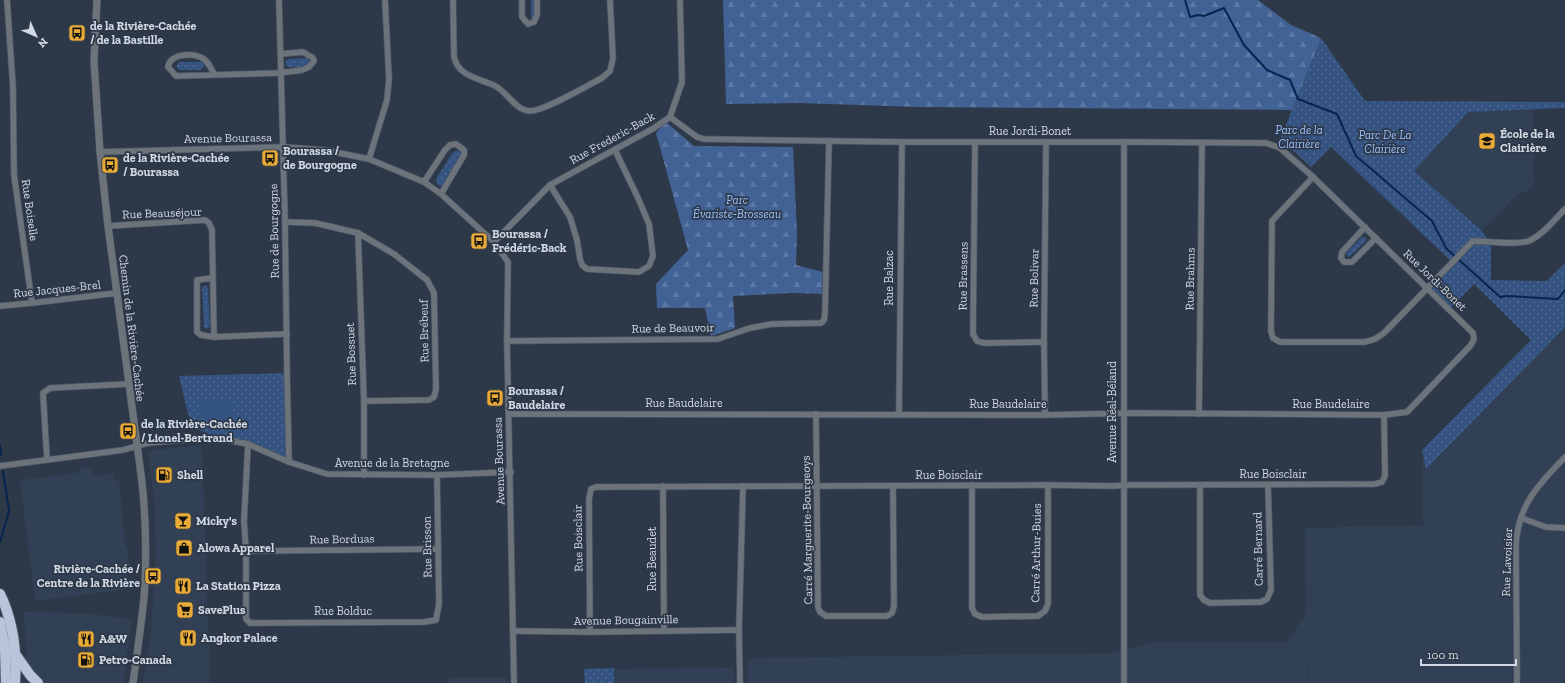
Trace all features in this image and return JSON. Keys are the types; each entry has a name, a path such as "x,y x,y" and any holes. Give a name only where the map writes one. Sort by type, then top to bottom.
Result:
{"highway":[{"path":"0,594 12,626 16,655 15,683"},
{"path":"0,622 4,641 3,666 6,683"},
{"path":"16,655 30,675 38,683"}],"street":[{"name":"Rue Boiselle","path":"7,0 13,87 14,175 32,304"},
{"name":"Chemin de la Rivière-Cachée","path":"98,0 94,61 100,152 144,506 146,558 143,608 133,683"},
{"name":"Rue de Bourgogne","path":"279,0 289,462"},
{"path":"369,159 387,100 389,79 385,0"},
{"path":"453,0 455,64 465,74 494,85 507,94 519,108 529,112 542,109 602,78 610,71 612,58 610,0"},
{"path":"522,0 522,18 528,24 534,22 537,15 537,0"},
{"name":"Rue Frederic-Back","path":"494,242 550,185 654,128 670,117 682,82 680,0"},
{"path":"214,74 208,63 201,56 183,55 173,58 168,63 168,68 176,76 302,70 309,68 314,62 313,58 303,52 280,54"},
{"name":"Rue Jordi-Bonet","path":"670,117 697,137 704,139 975,143 1266,143 1280,148 1313,177 1474,333 1474,339"},
{"name":"Rue de Beauvoir","path":"508,340 718,340 750,328 772,324 821,323 824,320 825,313 829,141"},
{"name":"Rue Balzac","path":"900,414 902,142"},
{"name":"Rue Bolivar","path":"1045,415 1044,342 1046,142"},
{"name":"Avenue Réal-Béland","path":"1124,142 1124,683"},
{"name":"Rue Brassens","path":"975,143 973,334 977,341 984,343 1044,342"},
{"name":"Rue Brahms","path":"1199,414 1202,143"},
{"path":"424,182 445,150 450,145 456,144 464,150 464,155 440,194"},
{"name":"Avenue Bourassa","path":"100,152 283,147 324,150 369,159 424,182 440,194 494,242 508,262 514,683"},
{"path":"550,185 570,217 577,240 580,259 582,264 587,269 598,271 639,272 649,266 652,256 649,224 614,150"},
{"path":"1313,177 1272,221 1271,331 1273,338 1280,342 1365,342 1375,339 1384,334 1473,241 1517,243 1530,241 1540,235 1565,209"},
{"name":"Rue Beauséjour","path":"108,226 205,220 209,223 212,230 214,336"},
{"name":"Rue Brébeuf","path":"285,222 315,223 358,233 394,254 411,267 427,280 434,293 436,389 434,397 429,400 364,401"},
{"path":"1365,227 1342,252 1341,258 1344,262 1352,262 1376,238"},
{"name":"Rue Bossuet","path":"358,233 364,401 364,475"},
{"path":"212,278 197,280 198,332 201,335 287,334"},
{"name":"Rue Jacques-Brel","path":"0,306 32,304 117,293"},
{"name":"Rue Baudelaire","path":"509,414 1045,415 1123,413 1384,415 1407,412 1474,339"},
{"path":"47,459 43,393 50,388 128,384"},
{"name":"Carré Marguerite-Bourgeoys","path":"816,414 818,607 820,612 826,616 886,616 892,613 894,606 893,486"},
{"name":"Rue Boisclair","path":"590,632 589,499 591,489 596,486 1123,486 1374,484 1382,482 1385,476 1384,415"},
{"name":"Avenue de la Bretagne","path":"0,466 123,450 148,443 192,438 222,439 248,444 289,462 327,474 364,475 511,472"},
{"path":"246,551 244,521 248,444"},
{"name":"Rue Lavoisier","path":"1517,683 1516,545 1520,518 1525,505 1533,492 1565,458"},
{"name":"Rue Brisson","path":"436,620 439,604 437,474"},
{"name":"Carré Arthur-Buies","path":"972,486 972,608 975,614 982,617 1038,616 1045,612 1048,604 1048,485"},
{"name":"Carré Bernard","path":"1200,485 1200,595 1204,600 1210,602 1228,603 1261,602 1267,599 1271,590 1268,485"},
{"name":"Rue Beaudet","path":"663,486 664,631"},
{"path":"740,683 739,630 743,486"},
{"path":"1520,518 1546,527 1565,528"},
{"name":"Rue Borduas","path":"246,551 438,549"},
{"name":"Rue Bolduc","path":"246,551 246,619 250,623 424,622 436,620"},
{"name":"Avenue Bougainville","path":"513,631 590,632 739,630"}],"shaded area":[{"name":"École de la Clairière","path":"1533,109 1534,187 1516,196 1482,231 1413,171 1468,112"},
{"path":"1565,329 1565,683 1309,683 1307,645 1308,683 748,683 748,658 1112,653 1152,642 1287,642 1306,613 1305,528 1423,525 1422,459 1531,340"},
{"path":"202,445 210,683 143,683 151,628 156,553 154,499 148,453 152,450"},
{"path":"88,467 89,470 93,470 93,476 113,473 114,481 119,480 125,543 128,550 131,574 128,575 129,589 35,601 20,480 77,473 77,471 81,470 81,468"},
{"path":"24,612 83,613 132,619 123,683 45,683 39,679 27,664"},
{"path":"734,668 734,683 585,683 584,669"},
{"path":"449,677 506,677 506,683 449,683"}],"green space":[{"path":"531,0 536,0 536,20 533,22 531,20"},
{"path":"723,0 1258,0 1291,25 1321,38 1292,110 918,107 800,103 726,104"},
{"name":"Parc De La Clairière","path":"1321,38 1365,101 1565,102 1565,108 1468,112 1414,171 1482,231 1491,245 1491,280 1547,281 1565,263 1565,327 1426,469 1422,450 1531,340 1474,284 1449,310 1427,288 1452,262 1331,147 1311,167 1295,152 1279,142"},
{"path":"307,58 310,61 310,64 306,67 288,67 286,65 286,61 288,59"},
{"path":"179,62 202,62 204,65 201,70 179,70 176,66"},
{"name":"Parc Évariste-Brosseau","path":"666,122 694,146 793,147 797,234 796,265 823,272 822,294 793,293 733,296 735,328 711,336 705,308 657,308 656,284 688,250 656,133"},
{"path":"459,150 464,157 445,185 438,185 436,179 453,152"},
{"path":"1362,237 1366,238 1366,241 1349,257 1347,256 1346,253"},
{"path":"203,286 207,286 208,288 210,327 206,329 204,327"},
{"path":"287,373 289,462 248,444 222,439 191,427 179,376"},
{"path":"199,400 234,401 233,419 198,418"},
{"path":"614,668 614,683 585,683 584,669"}],"waterway":[{"path":"1185,0 1190,17 1198,15 1204,16 1224,8 1244,45 1267,70 1290,80 1298,99 1337,114 1356,156 1432,221 1446,248 1500,297 1507,296 1558,299 1565,290"},
{"path":"0,445 1,455"},
{"path":"0,542 9,511 3,471"}],"place":[{"name":"de la Rivière-Cachée / de la Bastille","path":"77,33"},
{"name":"École de la Clairière","path":"1487,141"},
{"name":"Bourassa / de Bourgogne","path":"270,158"},
{"name":"de la Rivière-Cachée / Bourassa","path":"110,165"},
{"name":"Bourassa / Frédéric-Back","path":"479,241"},
{"name":"Bourassa / Baudelaire","path":"495,398"},
{"name":"de la Rivière-Cachée / Lionel-Bertrand","path":"128,431"},
{"name":"Shell","path":"164,475"},
{"name":"Micky's","path":"183,521"},
{"name":"Alowa Apparel","path":"184,548"},
{"name":"Rivière-Cachée / Centre de la Rivière","path":"153,576"},
{"name":"La Station Pizza","path":"183,586"},
{"name":"SavePlus","path":"185,610"},
{"name":"Angkor Palace","path":"188,638"},
{"name":"A&W","path":"86,639"},
{"name":"Petro-Canada","path":"86,660"}],"park label":[{"name":"Parc de la Clairière","path":"1299,137"}]}
